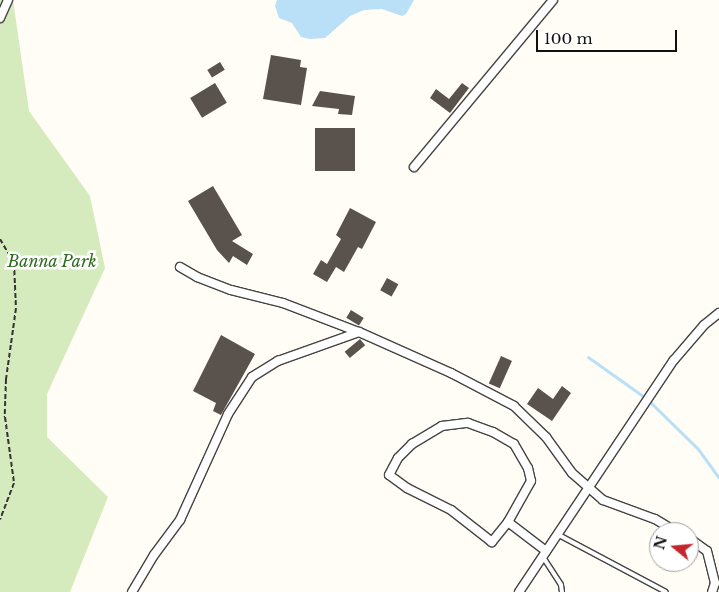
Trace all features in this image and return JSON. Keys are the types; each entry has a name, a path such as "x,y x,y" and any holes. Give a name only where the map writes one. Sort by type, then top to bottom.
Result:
{"street":[{"path":"0,18 8,0"},
{"path":"414,167 553,0"},
{"path":"180,267 197,277 232,290 282,304 358,332 451,373 514,406 546,437 572,473 602,500 660,522"},
{"path":"519,592 674,360 704,325 719,313"},
{"path":"132,592 154,554 180,520 228,414 252,377 278,361 358,332"},
{"path":"468,423 493,432 514,444 528,468 531,482 508,522 492,542 451,510 407,488 389,476 398,458 412,444 442,426 468,423"},
{"path":"508,522 544,554"},
{"path":"699,545 707,551 715,583 712,592"}],"lane":[{"path":"558,534 666,592"},
{"path":"544,554 562,585 562,592"}],"path":[{"path":"0,239 14,263 16,308 6,379 5,417 14,484 0,519"}],"green space":[{"name":"Banna Park","path":"0,0 13,0 29,111 90,196 105,268 47,394 47,437 108,497 70,592 0,592"}],"water":[{"path":"277,0 414,0 406,14 402,16 382,9 364,10 350,16 325,38 310,39 301,37 292,23 279,18 275,6"}],"building":[{"path":"271,55 301,60 300,67 307,68 301,105 263,99"},
{"path":"220,62 225,70 212,78 207,70"},
{"path":"215,83 227,103 202,118 190,98"},
{"path":"462,83 469,88 450,113 430,98 436,89 449,99"},
{"path":"320,91 355,96 352,115 338,114 339,109 312,106"},
{"path":"315,128 355,128 355,171 315,171"},
{"path":"213,186 242,235 232,241 253,254 247,265 233,256 229,263 217,250 188,201"},
{"path":"350,208 376,222 362,249 358,247 344,272 336,267 327,282 313,274 321,260 327,264 341,239 336,235"},
{"path":"387,278 398,284 392,297 380,290"},
{"path":"351,310 364,318 359,326 346,318"},
{"path":"221,335 255,354 221,415 213,411 216,403 193,391"},
{"path":"360,339 365,345 350,358 345,352"},
{"path":"501,356 512,361 500,388 489,383"},
{"path":"562,386 571,393 552,421 527,404 538,388 553,399"}],"waterway":[{"path":"588,357 647,399 698,449 719,478"}]}
